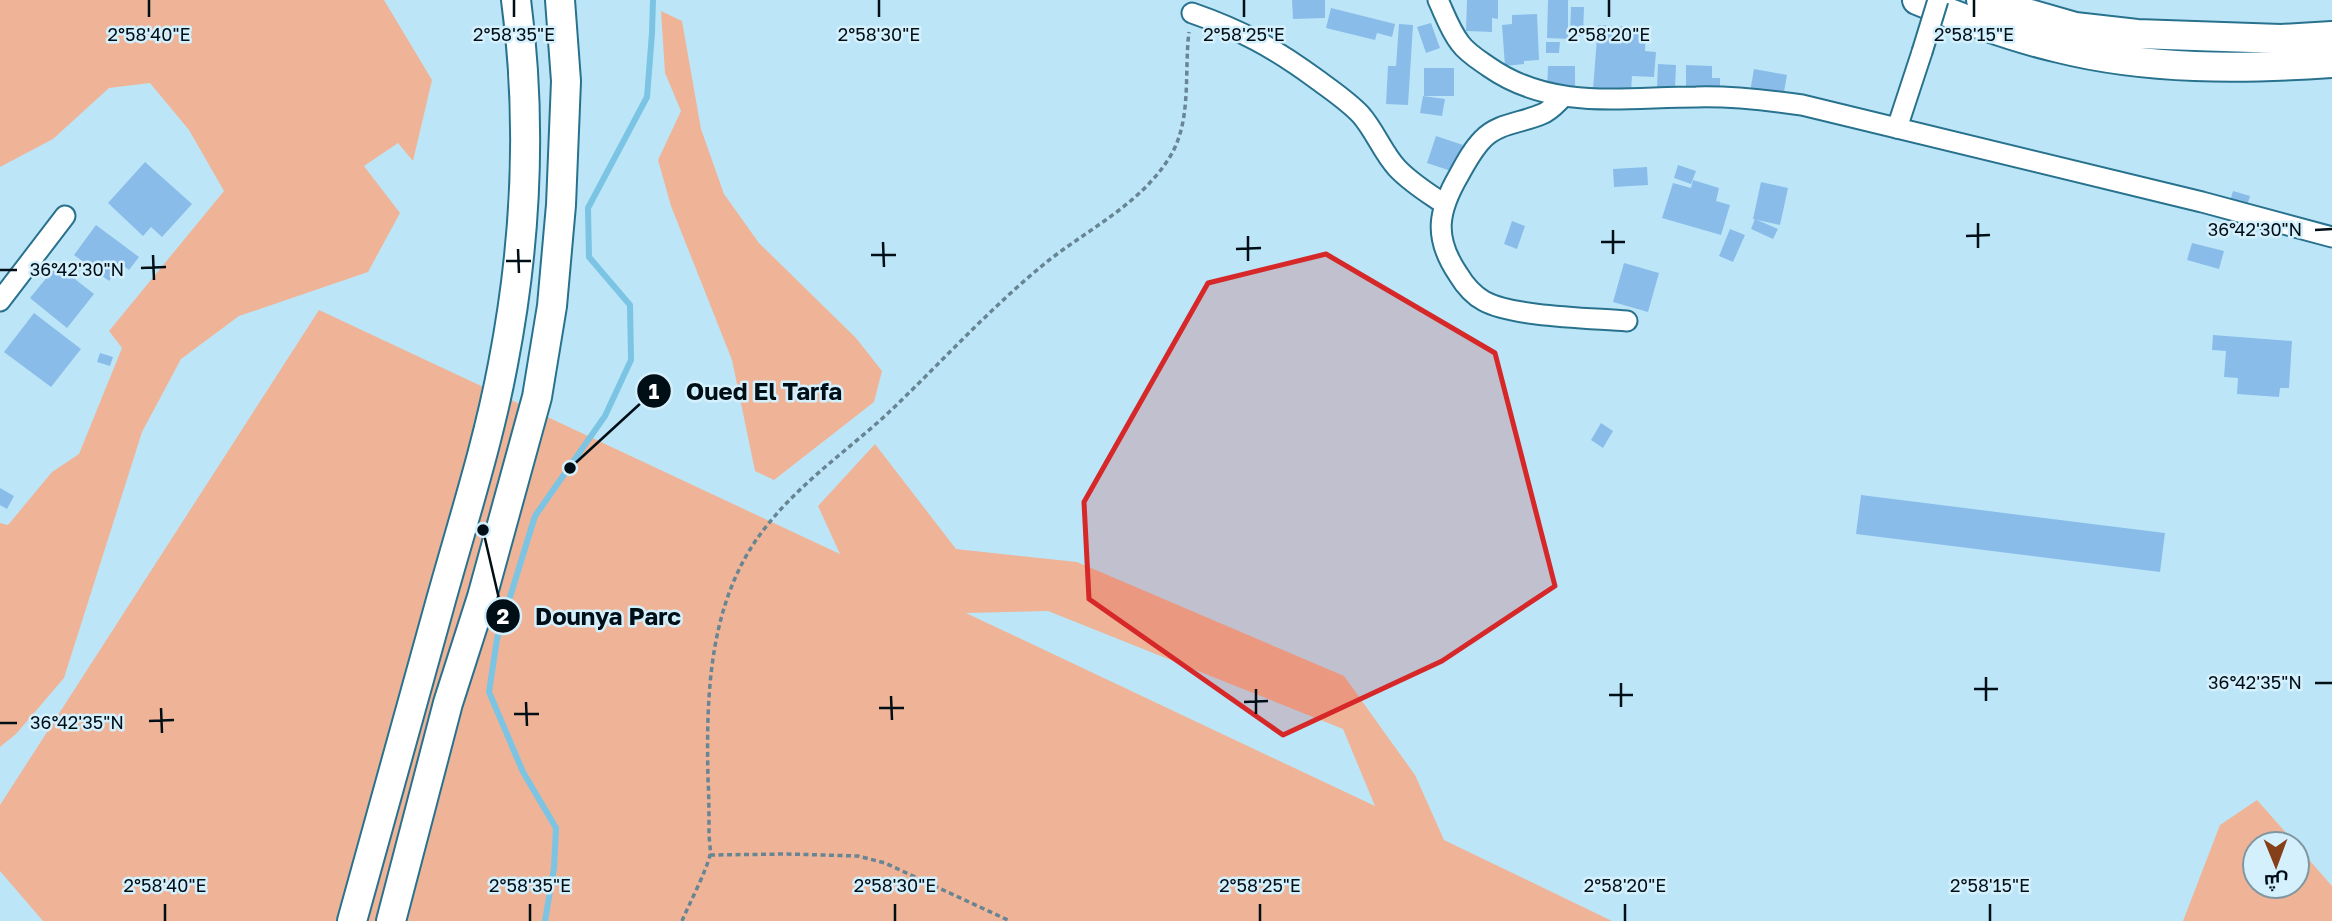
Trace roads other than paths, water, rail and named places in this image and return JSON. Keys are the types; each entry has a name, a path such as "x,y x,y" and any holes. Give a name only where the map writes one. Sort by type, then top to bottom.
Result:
{"highway":[{"path":"352,921 480,462 503,363 519,262 525,161 523,72 516,0"},
{"path":"391,921 448,703 482,597 537,397 552,306 561,205 566,81 560,0"},
{"path":"1917,0 2016,36 2061,49 2106,57 2165,64 2225,66 2332,62"},
{"path":"1981,0 2075,27 2137,34 2281,39 2332,36"}],"street":[{"path":"1897,128 1938,0"},
{"path":"1438,1 1461,44 1479,61 1519,85 1562,97 1589,99 1699,96 1760,99 1802,105 2202,202 2332,237"},
{"path":"1192,13 1252,37 1321,82 1359,113 1373,130 1396,168 1444,204"},
{"path":"1562,97 1544,114 1490,132 1473,151 1444,204 1440,224 1443,244 1452,266 1464,284 1483,301 1510,310 1627,321"},
{"path":"0,301 65,216"}],"waterway":[{"path":"545,921 554,868 556,828 523,772 489,692 497,639 535,516 605,416 631,360 630,305 589,257 588,208 647,97 653,0"}],"place":[{"name":"Oued El Tarfa","path":"570,468"},
{"name":"Dounya Parc","path":"483,530"}]}
